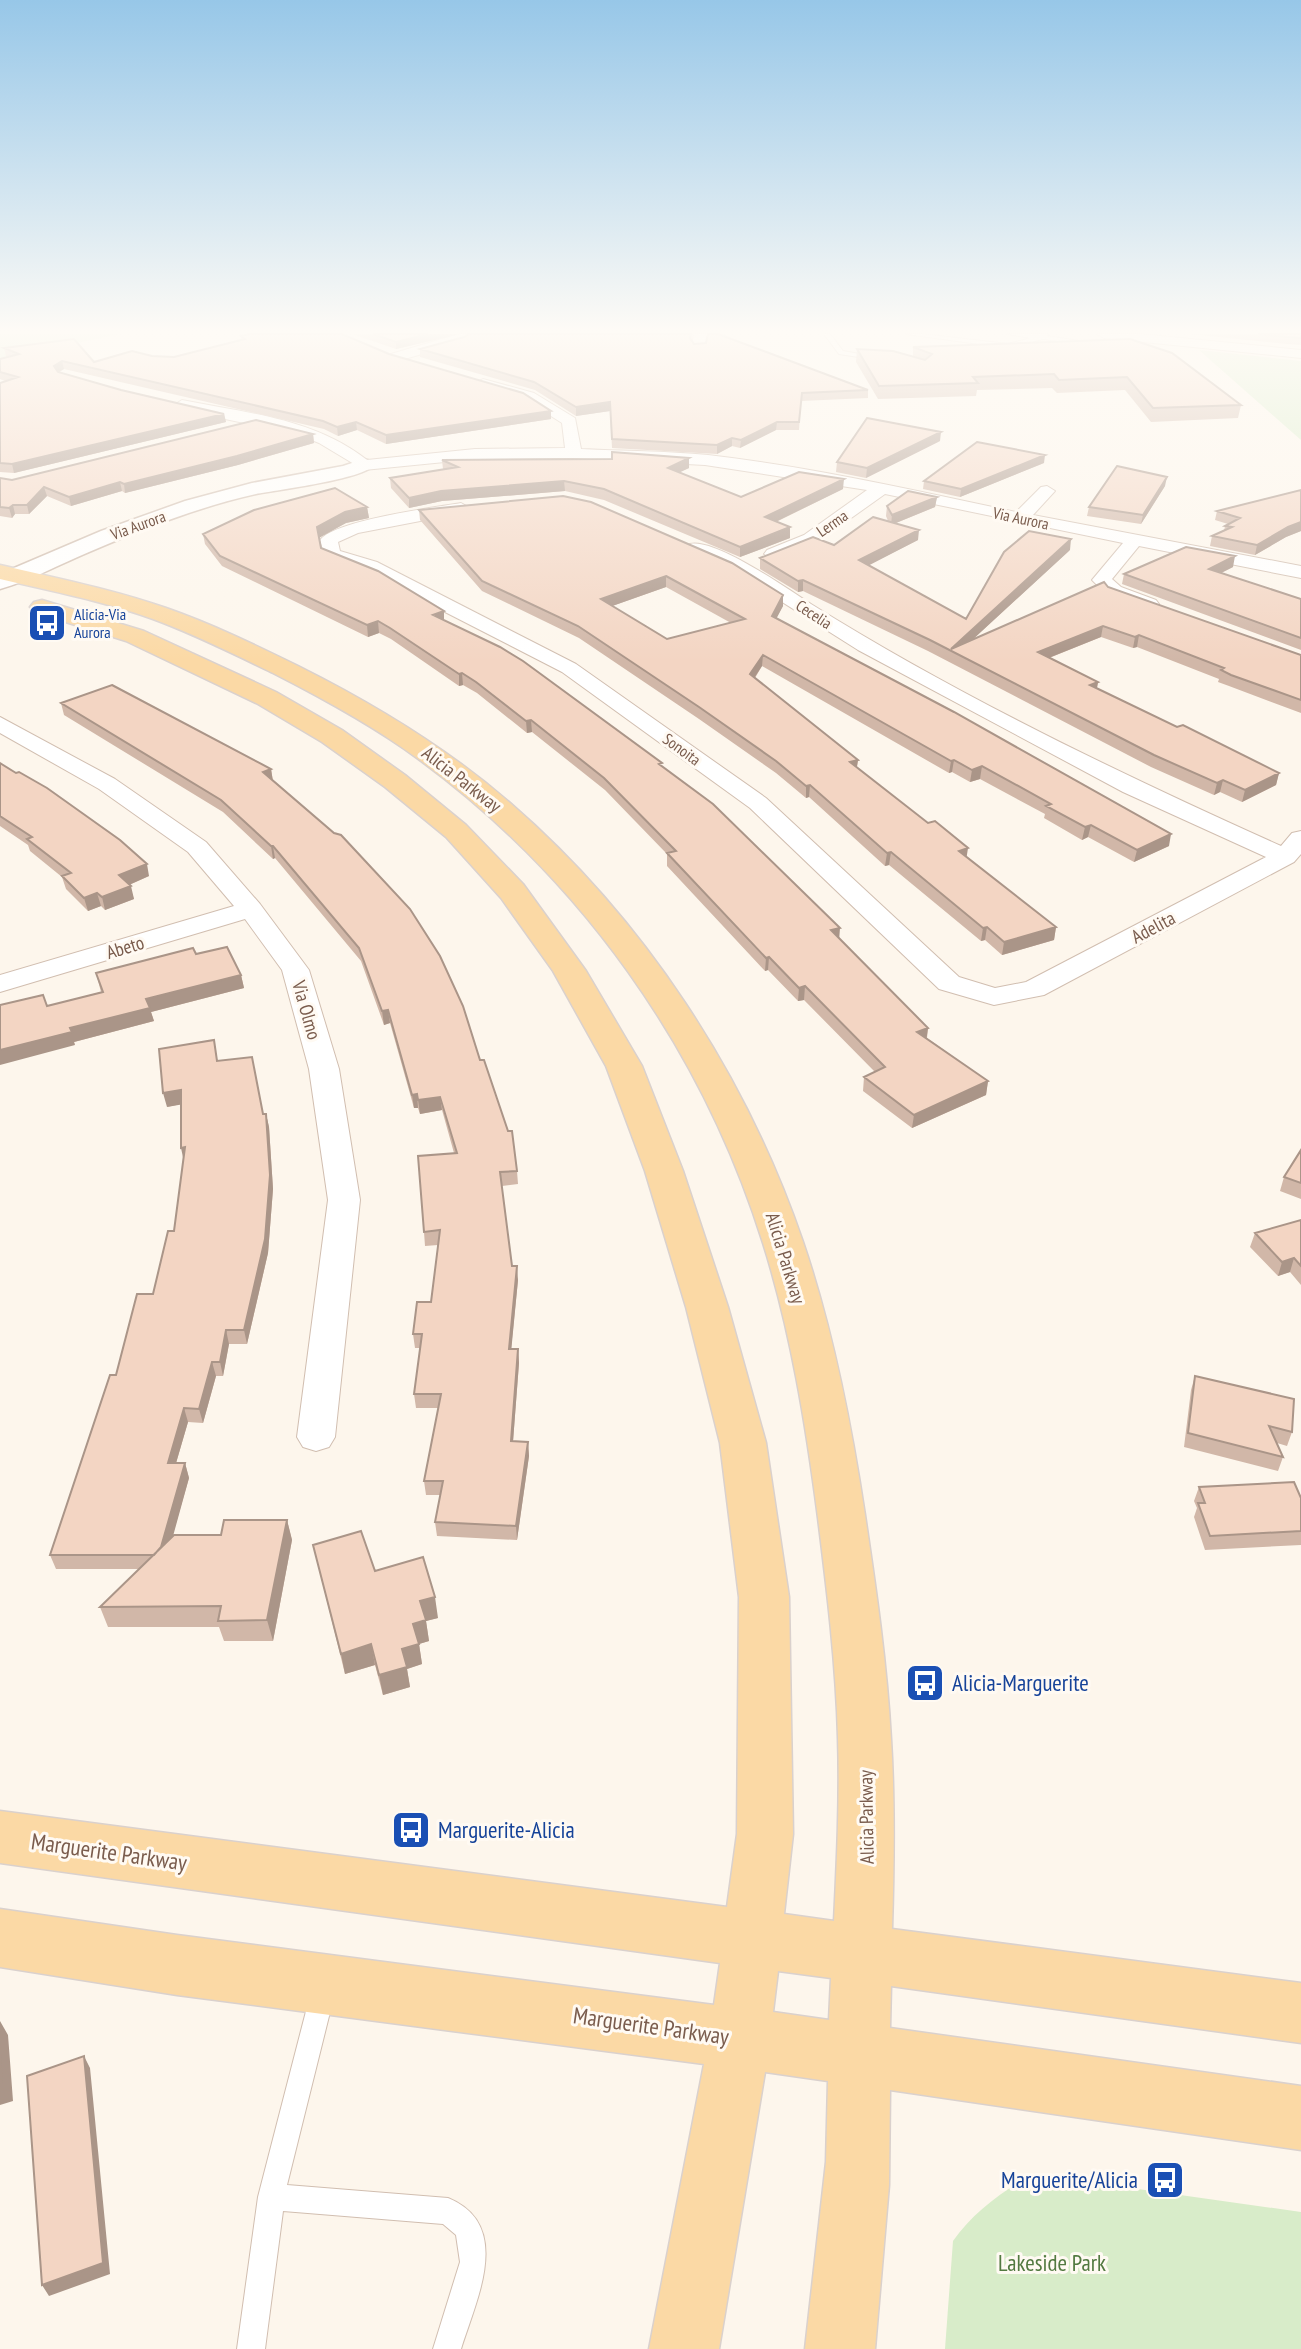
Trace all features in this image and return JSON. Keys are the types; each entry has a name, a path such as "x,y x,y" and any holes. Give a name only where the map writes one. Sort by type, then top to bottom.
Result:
{"main road":[{"path":"3,578 209,669 267,698 332,736 395,781 456,831 512,891 569,971 624,1066 664,1171 707,1307 743,1443 764,1597 765,1834 740,2038 684,2349"},
{"name":"Alicia Parkway","path":"3,578 134,605 225,640 304,676 440,759 505,812 568,871 615,927 695,1046 738,1131 769,1203 797,1289 831,1438 854,1608 865,1738 867,1865 858,2054 858,2158 840,2349"},
{"name":"Marguerite Parkway","path":"0,1837 1301,2013"},
{"name":"Marguerite Parkway","path":"0,1938 177,1965 325,1982 858,2054 1301,2118"}],"street":[{"path":"336,444 347,449 364,465"},
{"path":"572,444 573,453"},
{"path":"776,469 796,451"},
{"name":"Via Aurora","path":"3,578 168,513 221,497 347,471 364,465 475,454 573,453 705,460 776,469 1135,540 1299,569"},
{"name":"Lerma","path":"740,567 810,539 882,488"},
{"path":"1020,518 1047,491"},
{"name":"Sonoita","path":"483,505 442,509 353,529 329,540 331,554 370,566 569,668 758,803 949,983 995,997"},
{"path":"1135,540 1101,580 1114,591 1164,609"},
{"name":"Cecelia","path":"681,542 740,567 865,646 1131,787 1293,848"},
{"name":"Via Olmo","path":"0,724 107,784 197,847 251,909 295,970 324,1069 345,1200 316,1437"},
{"name":"Adelita","path":"995,997 1034,989 1293,848"},
{"name":"Abeto","path":"0,984 251,909"}],"lane":[{"path":"251,2349 271,2196 325,1982"},
{"path":"271,2196 448,2211 468,2228 474,2262 447,2349"}],"green space":[{"name":"Lakeside Park","path":"1032,2174 1301,2212 1301,2349 945,2349 953,2241 989,2203"}],"building":[{"path":"0,444 98,444 12,464 0,463"},
{"path":"160,444 280,444 69,497 44,487 27,505 0,507 0,478 12,480"},
{"path":"850,444 917,444 867,468 837,462"},
{"path":"975,444 1045,455 961,489 924,481"},
{"path":"612,452 689,458 668,468 741,497 799,472 844,479 765,517 790,527 740,547 604,489 564,481 441,491 409,498 390,478 458,467 442,460 612,459"},
{"path":"1117,466 1167,477 1143,515 1089,507"},
{"path":"335,488 367,507 345,512 317,527 321,548 378,571 444,611 433,615 523,661 662,763 659,764 713,804 840,928 831,930 928,1028 917,1032 988,1081 914,1115 864,1077 885,1067 805,986 799,988 769,957 766,958 667,853 676,851 604,778 531,720 526,721 476,682 462,673 459,674 390,628 378,621 367,625 220,556 203,534 254,510"},
{"path":"1301,490 1301,522 1257,545 1212,536 1232,527 1225,526 1240,518 1217,511"},
{"path":"908,491 937,497 892,515 887,506"},
{"path":"563,496 591,502 732,563 783,595 772,616 954,712 1171,834 1137,850 1091,825 1085,827 1046,806 1051,804 982,766 972,770 954,760 951,761 763,655 750,674 858,760 850,762 928,823 935,821 968,848 959,851 1056,927 1004,942 987,927 983,928 891,852 887,853 810,785 806,786 776,761 699,707 578,626 482,581 419,510","holes":["666,576 745,619 667,639 601,599"]},
{"path":"873,517 919,530 859,560 966,619 1004,552 1029,531 1071,539 951,649 1104,582 1108,587 1301,655 1301,700 1231,675 1221,670 1224,668 1139,635 1135,637 1103,626 1038,652 1098,682 1090,685 1177,727 1183,725 1279,773 1245,790 1223,780 1217,783 1154,755 930,640 803,580 798,581 760,558 813,537 834,545"},
{"path":"1186,547 1235,556 1209,569 1301,599 1301,638 1124,574"},
{"path":"112,685 271,769 263,772 334,833 341,835 410,909 440,956 463,1006 480,1060 484,1060 508,1131 512,1131 517,1171 500,1172 512,1266 517,1266 509,1349 518,1349 511,1441 528,1442 516,1526 435,1522 443,1481 424,1481 441,1394 414,1394 422,1334 413,1334 417,1302 431,1302 440,1230 424,1232 418,1156 457,1153 440,1097 418,1100 417,1094 412,1095 388,1010 382,1011 359,948 273,846 221,800 61,703"},
{"path":"0,763 47,788 120,840 147,864 119,875 131,886 102,897 97,893 84,898 62,876 71,873 27,839 32,837 0,816"},
{"path":"227,947 241,975 146,999 150,1008 70,1028 72,1032 0,1050 0,1005 43,995 47,1006 103,992 96,973 193,948 196,954"},
{"path":"214,1040 217,1061 252,1057 263,1114 266,1114 270,1175 265,1239 244,1330 226,1330 220,1362 212,1362 199,1409 184,1408 168,1463 185,1463 161,1547 154,1555 50,1555 110,1375 116,1375 137,1294 153,1294 168,1231 174,1231 185,1147 181,1148 181,1090 163,1093 159,1049"},
{"path":"1301,1150 1301,1183 1284,1177"},
{"path":"1301,1220 1301,1266 1294,1258 1282,1262 1255,1233"},
{"path":"1195,1376 1294,1399 1292,1432 1269,1426 1283,1457 1188,1433"},
{"path":"1294,1482 1301,1498 1301,1531 1210,1536 1198,1503 1205,1503 1199,1487"},
{"path":"224,1520 287,1520 267,1620 218,1621 221,1606 100,1607 174,1535 221,1535"},
{"path":"361,1531 375,1571 423,1557 435,1597 420,1601 426,1620 413,1624 419,1644 402,1649 407,1667 379,1675 371,1644 341,1654 313,1545"},
{"path":"0,2053 2,2084 0,2084"},
{"path":"84,2056 103,2263 42,2285 27,2076"}],"place":[{"name":"Alicia-Via Aurora","path":"47,623"},
{"name":"Alicia-Marguerite","path":"925,1683"},
{"name":"Marguerite-Alicia","path":"411,1830"},
{"name":"Marguerite/Alicia","path":"1165,2180"}]}
